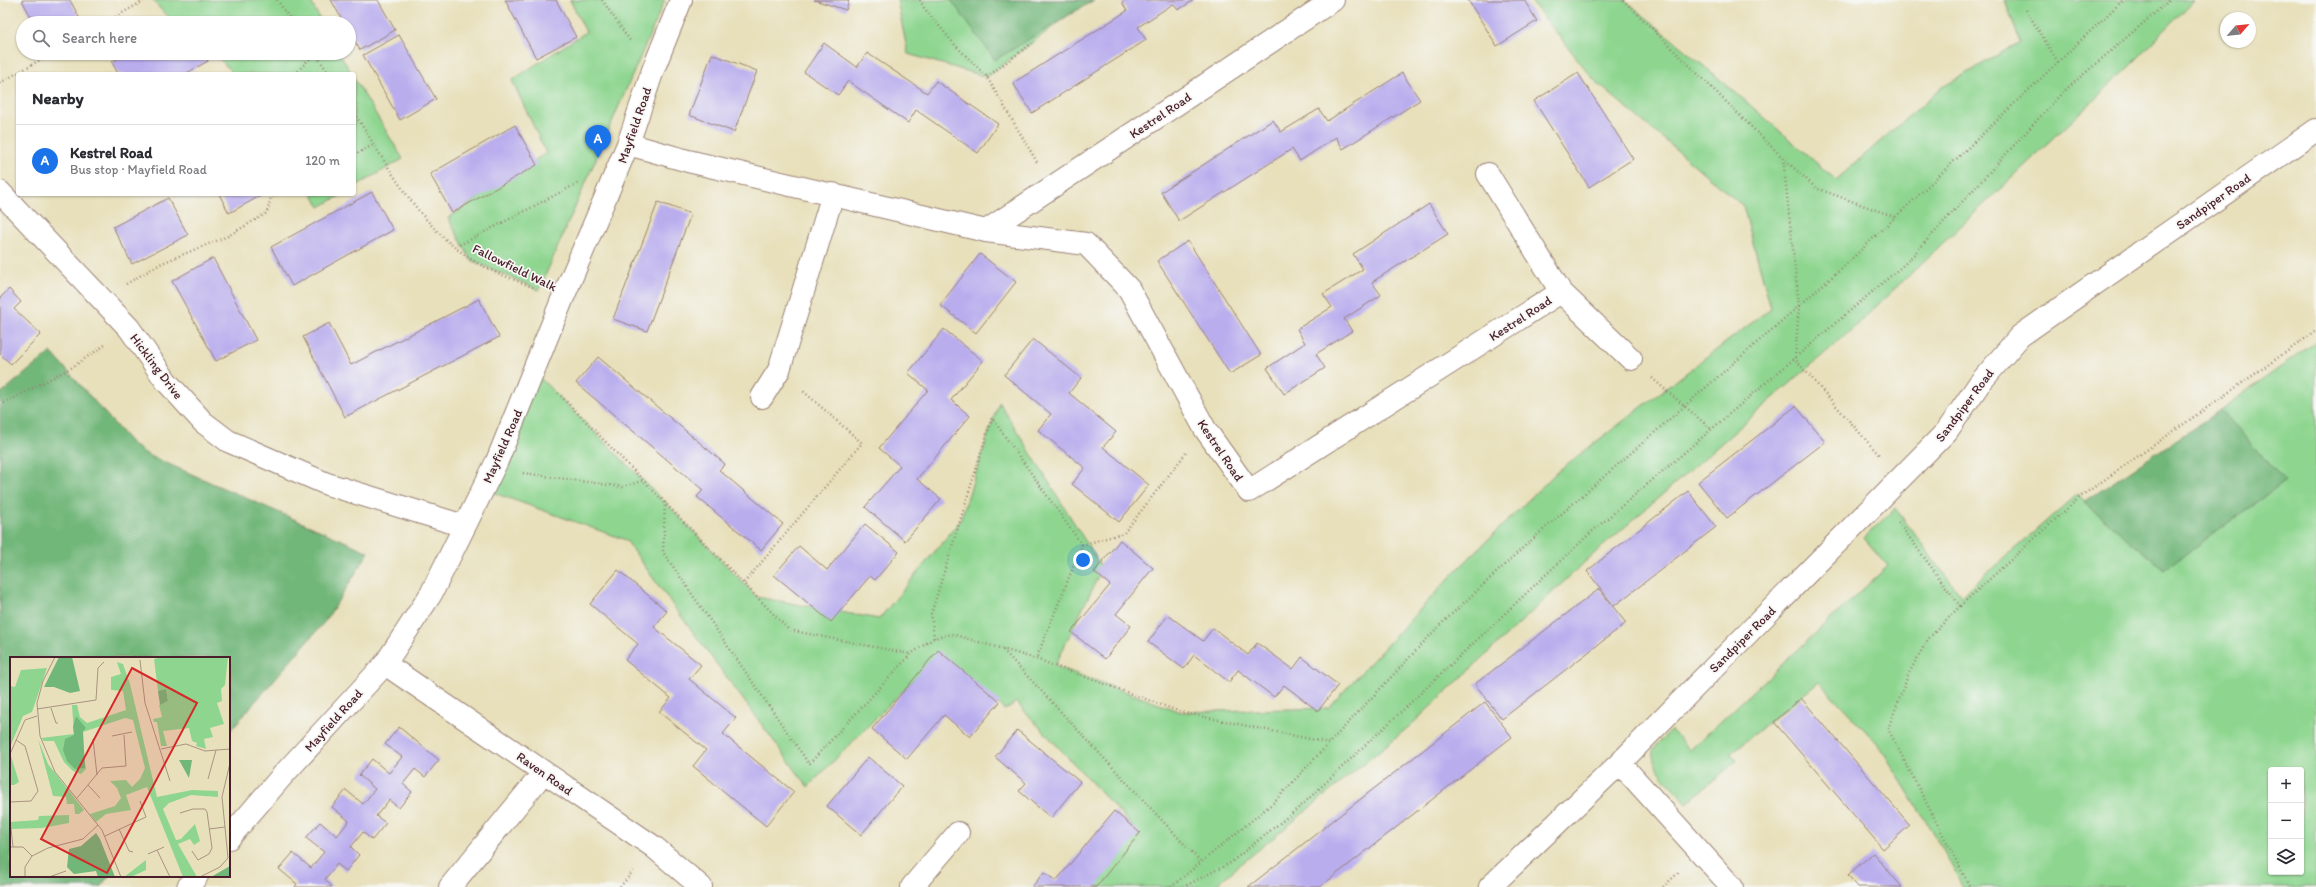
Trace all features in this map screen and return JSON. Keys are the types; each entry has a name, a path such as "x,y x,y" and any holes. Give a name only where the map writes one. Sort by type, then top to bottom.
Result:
{"street":[{"name":"Mayfield Road","path":"230,837 283,775 385,664 431,594 497,461 562,300 628,144 653,70 681,0"},
{"name":"Kestrel Road","path":"986,230 1333,0"},
{"name":"Sandpiper Road","path":"1490,887 1620,763 1947,431 1979,384 2020,336 2316,130"},
{"name":"Kestrel Road","path":"628,144 688,161 986,230 1086,244 1129,289 1205,429 1249,491 1561,292"},
{"path":"1488,174 1561,292 1631,359"},
{"name":"Hickling Drive","path":"0,192 129,328 166,381 203,422 228,441 327,484 464,526"},
{"path":"762,397 779,370 833,194"},
{"name":"Raven Road","path":"385,664 654,847 701,887"},
{"path":"1620,763 1732,887"},
{"path":"450,887 544,772"},
{"path":"912,887 958,833"},
{"path":"188,887 196,877"}],"path":[{"path":"116,16 145,0"},
{"path":"277,0 288,16"},
{"path":"602,0 631,42"},
{"path":"920,0 924,8 955,45 987,77 1052,187"},
{"path":"1623,0 1783,158 1816,188 1896,217"},
{"path":"1171,887 1273,803 1439,626 1526,545 1799,306 1896,217 2124,0"},
{"path":"1182,887 1230,863 1301,806 1588,535 1907,262 2062,93 2170,0"},
{"path":"2026,10 2058,62"},
{"path":"987,77 1032,43"},
{"path":"19,72 40,60"},
{"path":"297,72 308,60"},
{"path":"320,60 328,72"},
{"path":"0,83 16,74"},
{"name":"Fallowfield Walk","path":"356,116 405,194 428,224 471,260 562,300"},
{"path":"356,154 374,144"},
{"path":"1783,158 1799,306 1795,359 1900,479"},
{"path":"456,247 582,181"},
{"path":"100,299 162,263 228,236 267,213 271,197 273,196"},
{"path":"0,405 71,368 129,328"},
{"path":"1970,887 1888,729 1909,673 1928,639 1960,606 2080,497 2316,331"},
{"path":"1631,359 1684,407 1711,429"},
{"path":"744,583 862,443 779,370"},
{"path":"557,393 645,480 789,630 911,654"},
{"path":"934,638 931,614 992,418 1082,545"},
{"path":"1082,545 1124,533 1205,429"},
{"path":"497,461 525,474 622,487 645,480"},
{"path":"1881,498 1960,606"},
{"path":"665,502 663,552 809,764 911,654 934,638 952,634 1036,659 1181,712 1329,743"},
{"path":"1036,659 1082,545"},
{"path":"1003,649 1201,862"}],"green space":[{"path":"153,0 310,0 318,16 168,16"},
{"path":"570,0 665,0 539,290 471,260 448,218 546,153 512,80 586,32"},
{"path":"897,0 1088,0 987,77 908,54"},
{"path":"951,0 1094,0 995,60"},
{"path":"1530,0 1625,0 1742,98 1836,180 1941,88 2020,42 2005,0 2194,0 2132,64 1848,333 1587,560 1411,725 1213,887 1095,887 1138,832 1016,702 1005,710 938,655 808,787 626,540 483,489 533,371 665,502 757,597 879,619 960,521 999,402 1102,568 1055,666 1181,712 1328,708 1454,573 1558,471 1771,308 1743,206 1596,82"},
{"path":"221,60 343,60 351,72 232,72"},
{"path":"356,81 403,159 356,186"},
{"path":"313,196 339,196 320,207"},
{"path":"2316,342 2316,887 1963,887 1942,848 1879,745 1819,682 1731,753 1736,761 1687,803 1664,778 1655,762 1653,755 1655,746 1671,730 1690,750 1888,566 1864,538 1895,508 1961,596 2077,494 2164,569 2285,481 2220,410"},
{"path":"51,352 133,445 148,455 369,552 326,620 230,731 230,657 10,657 10,877 108,877 100,887 0,887 0,394"},
{"path":"2220,410 2285,481 2164,570 2084,502"}],"building":[{"path":"22,0 70,0 78,16 30,16"},
{"path":"331,0 378,0 395,30 360,50 356,43 356,16 340,16"},
{"path":"505,0 556,0 576,37 536,58"},
{"path":"814,0 849,0 846,10"},
{"path":"1124,0 1194,0 1178,10 1173,4 1138,27 1146,40 1032,113 1013,83 1127,11 1122,2"},
{"path":"1468,0 1524,0 1537,21 1497,46"},
{"path":"399,35 436,99 400,120 363,55"},
{"path":"824,43 857,67 867,53 927,93 936,81 998,124 978,153 916,110 908,123 848,81 838,95 804,72"},
{"path":"712,54 757,71 734,132 689,115"},
{"path":"116,60 208,61 189,72 117,72 112,62"},
{"path":"1402,73 1420,100 1343,149 1336,137 1300,161 1292,149 1179,221 1161,192 1273,120 1281,132 1319,109 1327,121"},
{"path":"1578,73 1633,159 1589,187 1534,101"},
{"path":"515,125 537,165 452,213 430,174"},
{"path":"372,192 393,230 292,286 271,247"},
{"path":"220,196 260,196 229,213"},
{"path":"168,198 188,235 132,264 113,227"},
{"path":"658,202 691,214 647,331 613,319"},
{"path":"1429,204 1448,234 1372,282 1381,295 1344,319 1352,331 1316,354 1325,368 1284,394 1267,368 1305,343 1297,329 1332,307 1323,294 1363,269 1353,254"},
{"path":"1188,241 1261,355 1230,374 1157,261"},
{"path":"980,254 1016,282 976,333 940,305"},
{"path":"213,258 256,340 216,361 172,281"},
{"path":"9,289 21,302 14,309 41,334 11,364 0,354 0,298"},
{"path":"479,299 499,337 345,417 303,337 329,323 351,365"},
{"path":"944,329 983,361 951,400 970,416 917,479 941,499 905,541 865,507 900,466 879,448 928,390 908,373"},
{"path":"1033,339 1081,378 1069,393 1116,432 1103,447 1149,485 1119,522 1072,484 1085,468 1038,430 1051,414 1004,375"},
{"path":"598,357 725,464 719,470 783,524 761,550 697,497 703,490 576,383"},
{"path":"1796,406 1825,442 1727,518 1698,482"},
{"path":"1688,491 1716,527 1614,606 1587,571"},
{"path":"865,524 899,552 875,580 870,576 831,622 774,575 799,546 827,570"},
{"path":"1120,540 1153,568 1116,614 1131,626 1105,659 1071,632 1110,585 1094,572"},
{"path":"618,570 667,611 654,627 701,665 689,679 736,718 723,734 794,792 766,826 693,766 706,750 659,712 671,698 625,660 638,644 590,604"},
{"path":"1599,589 1626,623 1502,719 1475,684"},
{"path":"1168,615 1203,641 1213,628 1248,655 1257,643 1293,669 1302,657 1338,685 1318,711 1284,685 1274,697 1238,670 1229,682 1194,655 1184,669 1148,642"},
{"path":"938,650 1000,702 970,737 944,715 907,759 872,729"},
{"path":"1801,698 1910,825 1883,849 1774,722"},
{"path":"1485,702 1512,737 1320,887 1248,887"},
{"path":"399,727 439,760 425,777 415,769 403,784 412,792 399,808 389,800 376,816 386,823 372,840 363,832 351,847 359,855 346,871 337,864 325,879 332,887 295,887 297,884 279,869 293,853 311,868 324,852 306,838 320,822 337,836 349,821 332,807 346,790 363,804 375,789 359,775 372,759 389,773 402,757 385,744"},
{"path":"1017,730 1080,782 1051,818 1019,791 1026,783 995,757"},
{"path":"868,757 902,786 861,835 827,806"},
{"path":"1114,811 1140,833 1096,887 1032,887 1044,872 1056,881"},
{"path":"1873,853 1902,887 1858,887 1848,875"}],"place":[{"name":"Kestrel Road","path":"598,158"}]}
